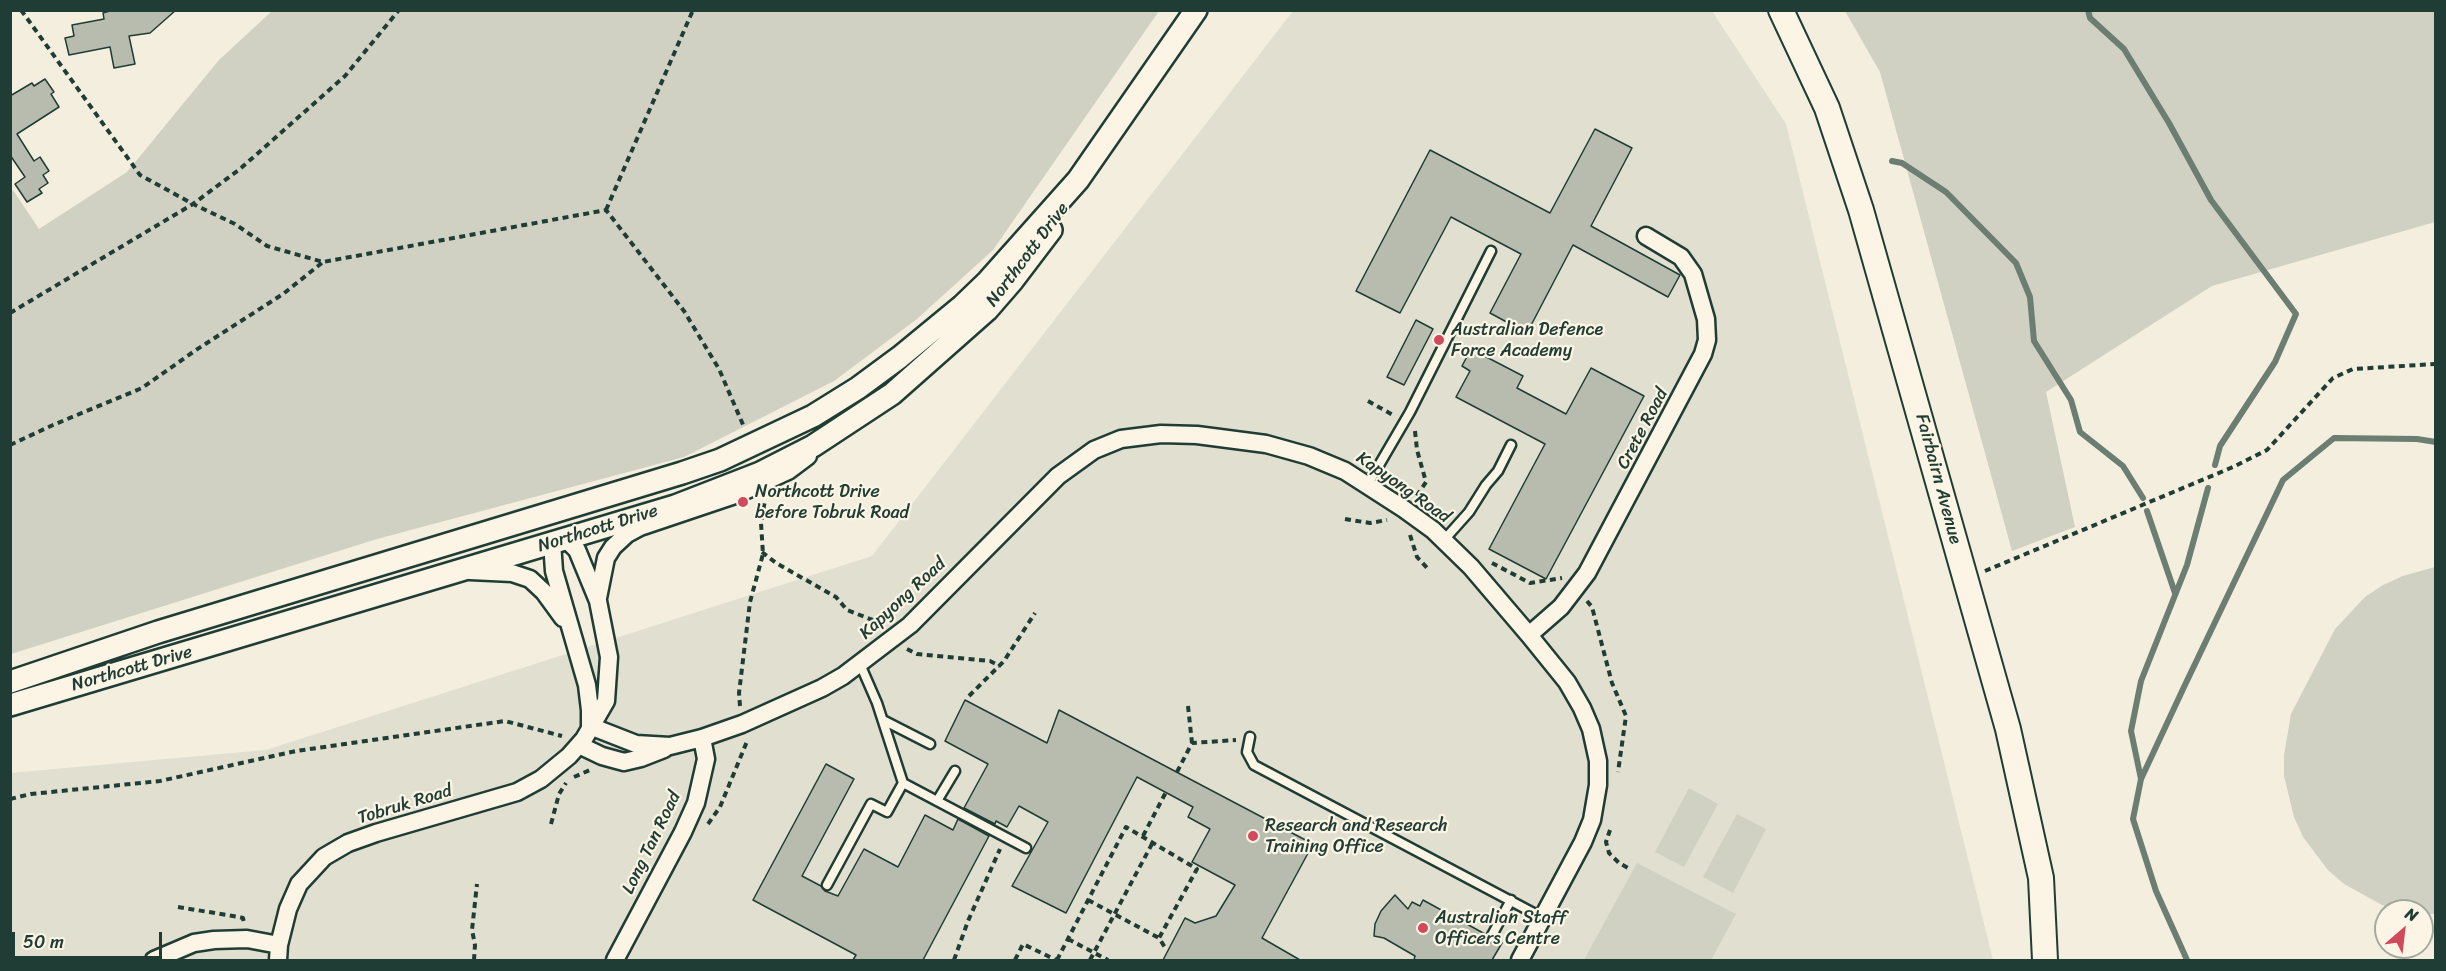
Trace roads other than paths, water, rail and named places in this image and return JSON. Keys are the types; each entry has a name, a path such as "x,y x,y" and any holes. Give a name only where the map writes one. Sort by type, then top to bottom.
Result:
{"main road":[{"name":"Fairbairn Avenue","path":"1781,10 1827,108 1861,210 2008,729 2041,878 2045,960"}],"street":[{"name":"Northcott Drive","path":"10,682 158,632 720,460 813,416 858,388 900,357 962,306 1039,226 1078,180 1196,10"},
{"name":"Northcott Drive","path":"10,705 712,493 760,473 828,437 892,394 987,310 1056,224 1075,191 1078,180"},
{"name":"Crete Road","path":"1529,635 1562,607 1587,573 1703,354 1707,340 1706,319 1700,290 1693,274 1681,257 1646,236"},
{"name":"Kapyong Road","path":"579,745 602,756 624,762 742,724 822,688 860,664 896,637 1058,476 1094,450 1121,439 1161,434 1197,435 1266,444 1336,466 1368,484 1443,540 1471,567 1529,635 1576,697 1591,729 1598,761 1598,785 1592,820 1583,842 1520,960"},
{"path":"598,601 601,574 606,558 613,547 627,534 719,502 773,479 796,466 828,437"},
{"path":"584,503 567,515 558,538 554,571 589,693 590,726"},
{"path":"474,537 501,537 536,531 558,538"},
{"name":"Tobruk Road","path":"278,952 288,909 299,884 324,857 348,843 376,833 517,792 541,779 579,745 606,701 609,686 608,648 598,601 577,550 558,538"},
{"path":"460,570 512,573 530,579 544,592 572,631"},
{"name":"Kapyong Road","path":"590,726 636,744 670,746"},
{"name":"Long Tan Road","path":"615,960 696,803 706,759 702,738"},
{"path":"153,960 194,943 242,939 278,952"}],"lane":[{"path":"1368,484 1405,421 1491,251"},
{"path":"1443,540 1468,512 1497,471 1511,445"},
{"path":"860,664 883,720 903,783 1026,848"},
{"path":"883,720 930,744"},
{"path":"1250,737 1246,748 1247,756 1254,765 1543,918"},
{"path":"937,801 955,771"},
{"path":"827,885 871,804 888,812 903,783"},
{"path":"1491,937 1511,900"}],"waterway":[{"path":"2088,10 2090,18 2124,49 2169,123 2211,200 2296,314 2275,362 2220,446 2215,465"},
{"path":"1892,161 1902,163 1946,192 2016,263 2030,297 2034,341 2071,400 2080,432 2123,466 2143,498"},
{"path":"2187,960 2156,891 2133,819 2141,779 2283,480 2334,438 2417,439 2436,442"},
{"path":"2141,779 2131,731 2141,681 2187,565 2208,488"},
{"path":"2147,511 2175,593"}],"place":[{"name":"Australian Defence Force Academy","path":"1439,340"},
{"name":"Northcott Drive before Tobruk Road","path":"743,502"},
{"name":"Research and Research Training Office","path":"1253,836"},
{"name":"Australian Staff Officers Centre","path":"1423,928"}]}
